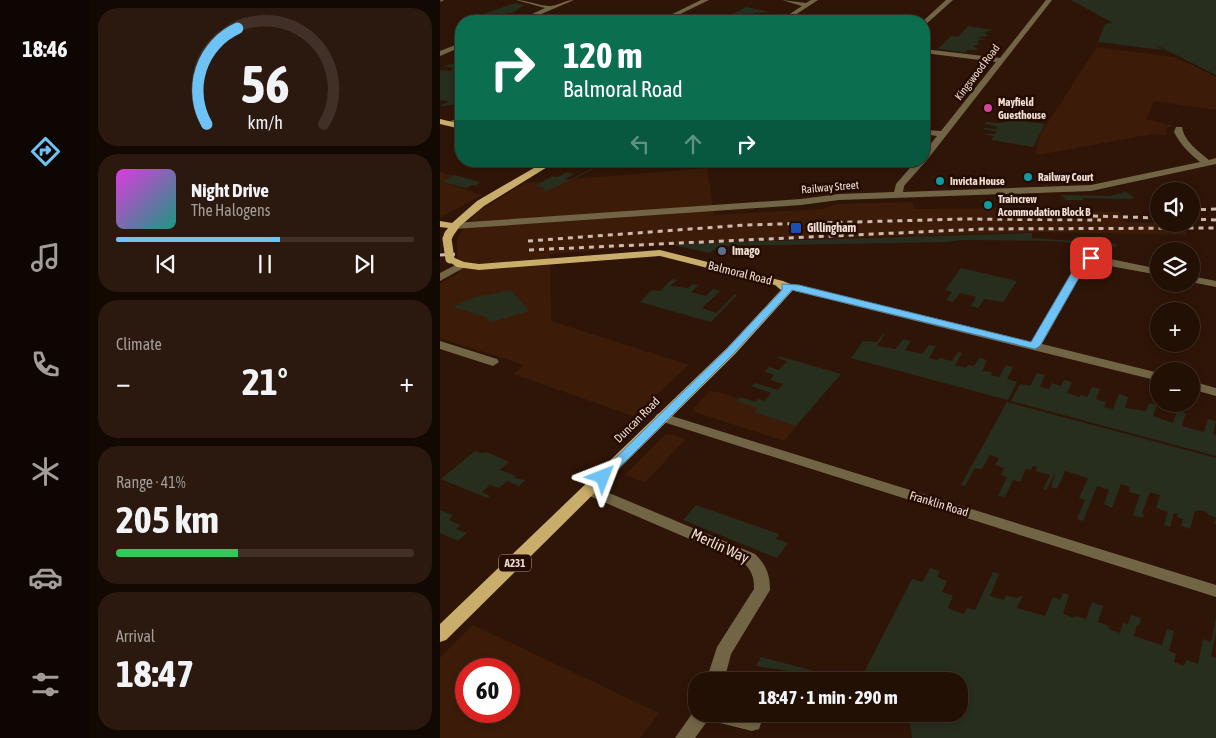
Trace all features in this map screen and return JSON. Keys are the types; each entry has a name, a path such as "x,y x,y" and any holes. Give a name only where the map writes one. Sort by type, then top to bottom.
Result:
{"main road":[{"path":"440,121 455,125"},
{"path":"440,130 455,128"},
{"path":"440,224 451,230 475,208 543,167"},
{"name":"Balmoral Road","path":"451,230 447,239 450,259 461,265 479,267 499,266 614,255 660,253 786,286"},
{"name":"Duncan Road","path":"440,635 730,351 787,290 786,286"}],"street":[{"path":"519,0 552,8"},
{"path":"535,15 571,0"},
{"path":"675,15 706,0"},
{"path":"785,0 808,5"},
{"path":"792,15 816,0"},
{"path":"930,18 950,0"},
{"name":"Kingswood Road","path":"930,150 1049,0"},
{"path":"440,54 455,48"},
{"path":"930,52 1001,60"},
{"path":"451,123 455,121"},
{"name":"Railway Street","path":"1180,129 1178,132 1180,136 1191,149 1211,161"},
{"path":"930,133 943,134"},
{"name":"Railway Street","path":"451,230 801,202 839,197 1091,188 1118,184 1211,161"},
{"path":"898,195 899,186 916,167"},
{"path":"910,175 908,184 912,194"},
{"path":"1077,250 1090,258 1150,270"},
{"path":"1035,346 1084,260 1090,258"},
{"path":"440,278 461,265"},
{"path":"1200,281 1216,284"},
{"name":"Balmoral Road","path":"786,286 1150,375"},
{"path":"440,345 493,362"},
{"path":"1200,388 1216,392"},
{"name":"Franklin Road","path":"662,417 1216,591"},
{"name":"Merlin Way","path":"590,490 749,558 758,567 762,579 760,595 723,652 717,672"},
{"path":"684,738 696,722"},
{"path":"748,722 752,723"}],"shaded area":[{"path":"1097,47 1175,57 1216,77 1216,110 1154,101 1146,119 1174,126 1165,128 1167,135 1152,134 1038,155 1035,153 1041,133"},
{"path":"707,168 714,215 823,209 837,204 912,202 915,209 1033,208 1036,210 1120,212 1125,222 1150,223 1150,232 1186,232 1187,235 1039,232 835,238 669,244 550,254 551,321 689,365 633,416 513,374 524,365 440,338 440,284 458,273 457,238 477,212 525,183"},
{"path":"440,172 453,176 442,182 482,195 440,218"},
{"path":"710,391 802,419 784,441 695,412 693,409"},
{"path":"668,434 686,439 645,482 625,475 665,435"},
{"path":"473,625 659,713 640,738 440,738 440,658"}],"green space":[{"path":"1071,0 1216,0 1216,75 1154,44 1163,50 1098,42 1105,24 1113,23"},
{"path":"515,3 524,5 512,13 504,12 509,14 481,15"},
{"path":"746,7 771,12 752,15 731,15"},
{"path":"968,26 994,30 987,31 985,34 989,36 979,37 986,39 979,40 977,43 982,44 973,47 978,48 977,50 967,50 966,52 969,53 938,49 951,36 958,37"},
{"path":"455,63 455,104 440,106 449,101 440,100 440,70 451,71 453,68 443,66"},
{"path":"1009,119 1045,124 1033,147 991,140 994,136 981,134 995,134 997,132 983,129 996,129 998,127 984,124 986,122 1000,123 1013,120"},
{"path":"592,170 545,192 544,188 535,186 552,176 558,177 567,172 574,174 565,179 569,180"},
{"path":"454,175 480,182 476,185 480,186 472,185 466,188 442,182"},
{"path":"1126,192 1134,197 1132,199 1083,198 1083,200 1066,200 1061,195 1109,196"},
{"path":"1032,233 1032,238 1117,244 1116,247 1053,241 960,240 948,242 719,246 710,253 669,244"},
{"path":"961,268 1017,281 1003,302 984,299 978,308 971,306 976,297 960,293 953,302 946,300 952,292 945,290"},
{"path":"672,279 677,280 670,286 688,288 693,284 698,285 691,292 706,296 713,289 720,291 702,308 716,313 735,294 737,295 711,322 640,302 652,290 660,291"},
{"path":"511,290 529,311 492,322 487,320 488,318 453,307 472,298"},
{"path":"885,334 877,346 896,349 903,339 911,341 905,350 922,354 929,345 936,346 929,358 952,361 958,352 962,353 955,365 966,368 968,365 974,366 979,358 987,360 982,371 992,372 991,375 999,377 1006,365 1013,367 1007,379 1017,382 1008,400 851,358 863,341 877,342"},
{"path":"779,356 841,374 796,426 754,412 758,408 737,401 740,397 756,402 758,399 764,401 771,393 751,386 755,383 778,390 783,384 770,380 774,375 765,372 769,367 779,370 787,361 777,358"},
{"path":"1037,373 1045,375 1040,387 1049,389 1052,383 1061,386 1064,380 1072,382 1067,393 1079,397 1081,395 1087,397 1092,387 1100,389 1096,399 1106,402 1104,407 1113,409 1119,394 1128,397 1125,408 1146,411 1150,403 1150,412 1154,412 1153,416 1173,423 1177,412 1186,413 1182,426 1204,432 1208,419 1216,421 1213,434 1216,435 1216,456 1011,401 1020,384 1030,386"},
{"path":"1007,402 1216,458 1216,518 1204,511 1195,511 1190,529 1181,526 1183,519 1177,517 1178,514 1174,513 1170,527 1164,525 1168,512 1156,508 1160,495 1150,492 1142,513 1144,514 1143,518 1133,515 1140,495 1129,492 1130,487 1121,484 1112,508 1104,504 1109,490 1097,486 1083,521 1077,519 1085,500 1079,498 1088,478 1065,471 1057,489 1051,487 1056,472 1046,490 1043,489 1050,475 1035,471 1037,467 1033,466 1031,470 1026,469 1020,482 1013,480 1005,497 998,496 1007,477 1001,475 1004,468 995,465 999,458 990,455 982,469 975,468 965,486 961,485"},
{"path":"475,451 487,452 509,462 500,470 516,476 514,478 525,480 519,486 507,481 499,488 490,485 482,492 490,496 487,498 441,479"},
{"path":"696,505 779,534 776,539 788,543 777,558 683,520"},
{"path":"440,510 453,515 449,520 460,525 456,529 467,533 458,541 440,533"},
{"path":"930,568 940,571 937,577 947,581 942,592 953,596 948,608 964,614 967,608 975,610 993,572 999,574 990,596 1004,600 1006,595 1017,598 1023,595 1017,608 1045,616 1053,597 1060,600 1063,593 1069,595 1063,614 1074,618 1075,616 1086,619 1092,602 1103,606 1098,622 1120,633 1123,623 1128,624 1131,615 1141,618 1134,636 1162,645 1167,629 1174,631 1169,651 1176,654 1174,662 1184,666 1186,660 1198,664 1203,639 1211,642 1216,618 1216,633 1211,656 1216,658 1216,738 912,738 910,722 968,722 968,672 864,672 912,579 922,582"},
{"path":"761,657 818,672 789,672 756,666"}],"railway":[{"path":"1200,210 1216,209"},
{"path":"1093,216 1150,218"},
{"path":"528,241 745,225 964,219 1101,220"},
{"path":"1200,219 1216,220"},
{"path":"529,250 983,229 1216,228"},
{"path":"440,255 460,254"}],"place":[{"name":"Mayfield Guesthouse","path":"988,108"},
{"name":"Railway Court","path":"1028,177"},
{"name":"Invicta House","path":"940,181"},
{"name":"Traincrew Acommodation Block B","path":"988,205"},
{"name":"Gillingham","path":"796,228"},
{"name":"Imago","path":"722,251"}],"route":[{"path":"603,477 730,351 787,290 786,286 1035,346 1084,260 1091,258"}]}
